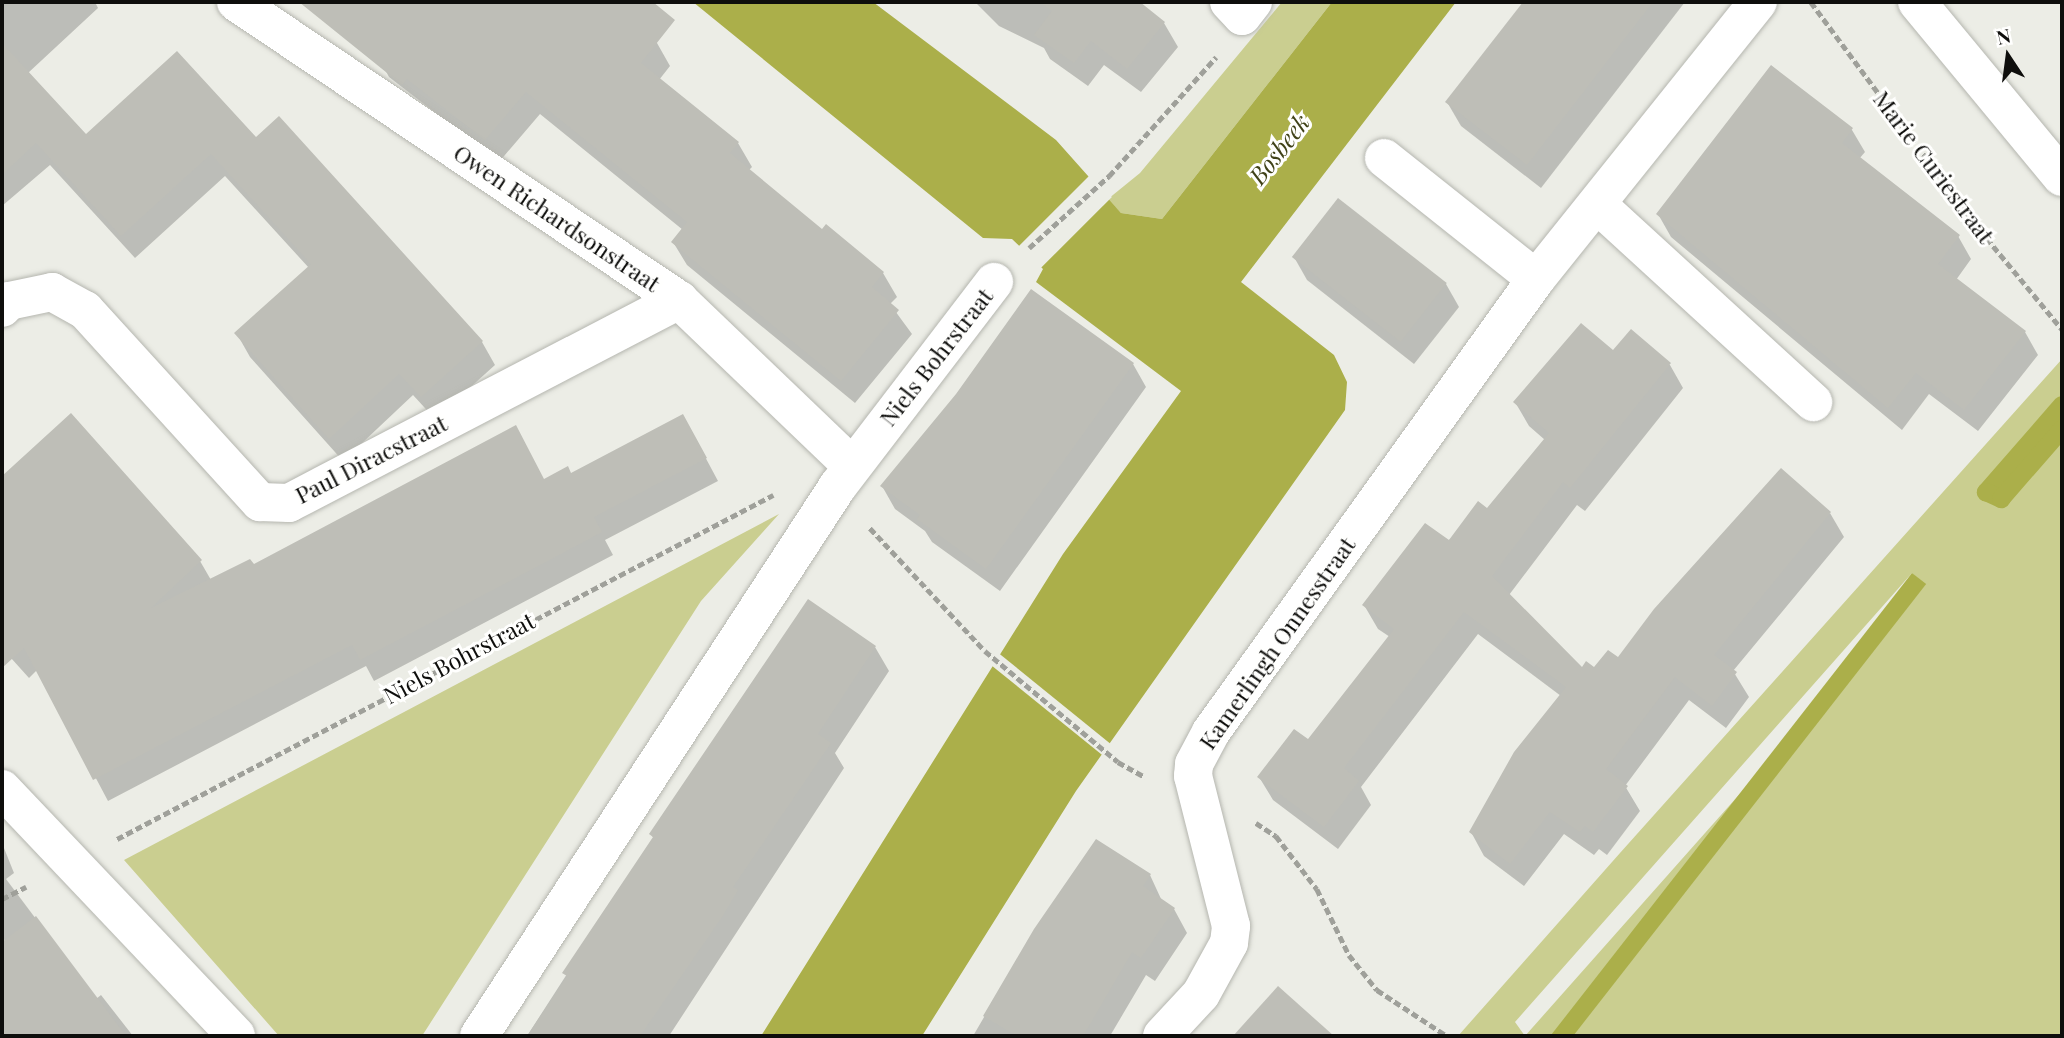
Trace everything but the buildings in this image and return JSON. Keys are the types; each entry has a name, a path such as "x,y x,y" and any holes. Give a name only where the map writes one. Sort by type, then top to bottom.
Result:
{"street":[{"name":"Owen Richardsonstraat","path":"236,2 679,300 845,476"},
{"name":"Kamerlingh Onnesstraat","path":"1162,1036 1200,994 1229,943 1231,926 1196,794 1194,764 1210,732 1536,279 1598,205 1758,2"},
{"path":"1931,7 2062,177"},
{"path":"1384,158 1536,279"},
{"path":"1598,205 1812,402"},
{"name":"Niels Bohrstraat","path":"479,1036 845,476 994,282"},
{"name":"Paul Diracstraat","path":"2,308 9,301 52,292 85,310 260,502 289,503 679,300"},
{"path":"2,789 236,1036"}],"path":[{"name":"Marie Curiestraat","path":"1811,2 1980,230 2062,329"},
{"path":"1022,255 1109,176 1229,41 1242,6"},
{"path":"845,476 897,561 985,651 1118,762"},
{"name":"Niels Bohrstraat","path":"72,863 752,502 777,493"},
{"path":"1196,794 1239,812 1276,836 1317,889 1349,955 1377,990 1447,1036"}],"green space":[{"path":"1282,2 1332,2 1162,219 1121,213 1108,199 1140,173"},
{"path":"2062,359 2062,1036 1525,1036 1458,1036","holes":["1912,573 1925,585 1525,1036 1515,1022"]},
{"path":"779,514 701,601 422,1036 279,1036 124,860"}],"water":[{"name":"Bosbeek","path":"693,2 873,2 1056,140 1121,213 1162,219 1332,2 1456,2 1241,282 1334,355 1347,382 1345,410 1076,791 922,1036 761,1036 1063,554 1181,391 1036,282 1043,269 1012,239 983,238"},
{"path":"1912,573 1926,584 1573,1036 1550,1036"}],"pier":[{"path":"1090,175 1112,197 1039,270 1017,248"},
{"path":"996,651 1113,745 1104,756 987,662"}],"waterway":[{"path":"2062,405 1986,492 2001,499 2062,429"}]}
